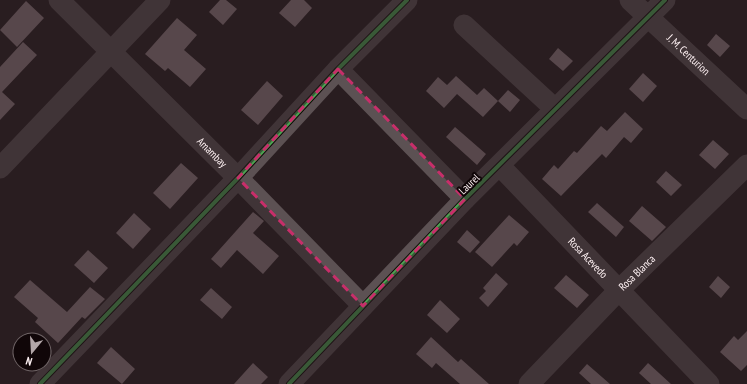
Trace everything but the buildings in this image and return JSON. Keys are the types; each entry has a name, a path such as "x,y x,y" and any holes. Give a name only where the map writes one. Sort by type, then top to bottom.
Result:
{"street":[{"name":"Amambay","path":"59,0 238,178 363,306"},
{"path":"0,168 160,0"},
{"path":"40,384 238,178 338,69 407,0"},
{"name":"J. M. Centurion","path":"630,0 747,109"},
{"name":"Laurel","path":"289,384 465,199 500,166 554,109 665,0"},
{"path":"464,25 554,109"},
{"path":"338,69 465,199"},
{"name":"Rosa Blanca","path":"529,384 618,291 747,165"},
{"name":"Rosa Acevedo","path":"500,166 618,291 709,384"}],"highlighted area":[{"path":"338,69 465,199 363,306 238,178"}],"cycle path":[{"path":"40,384 238,178 338,69 407,0"},
{"path":"289,384 465,199 665,0"}]}
